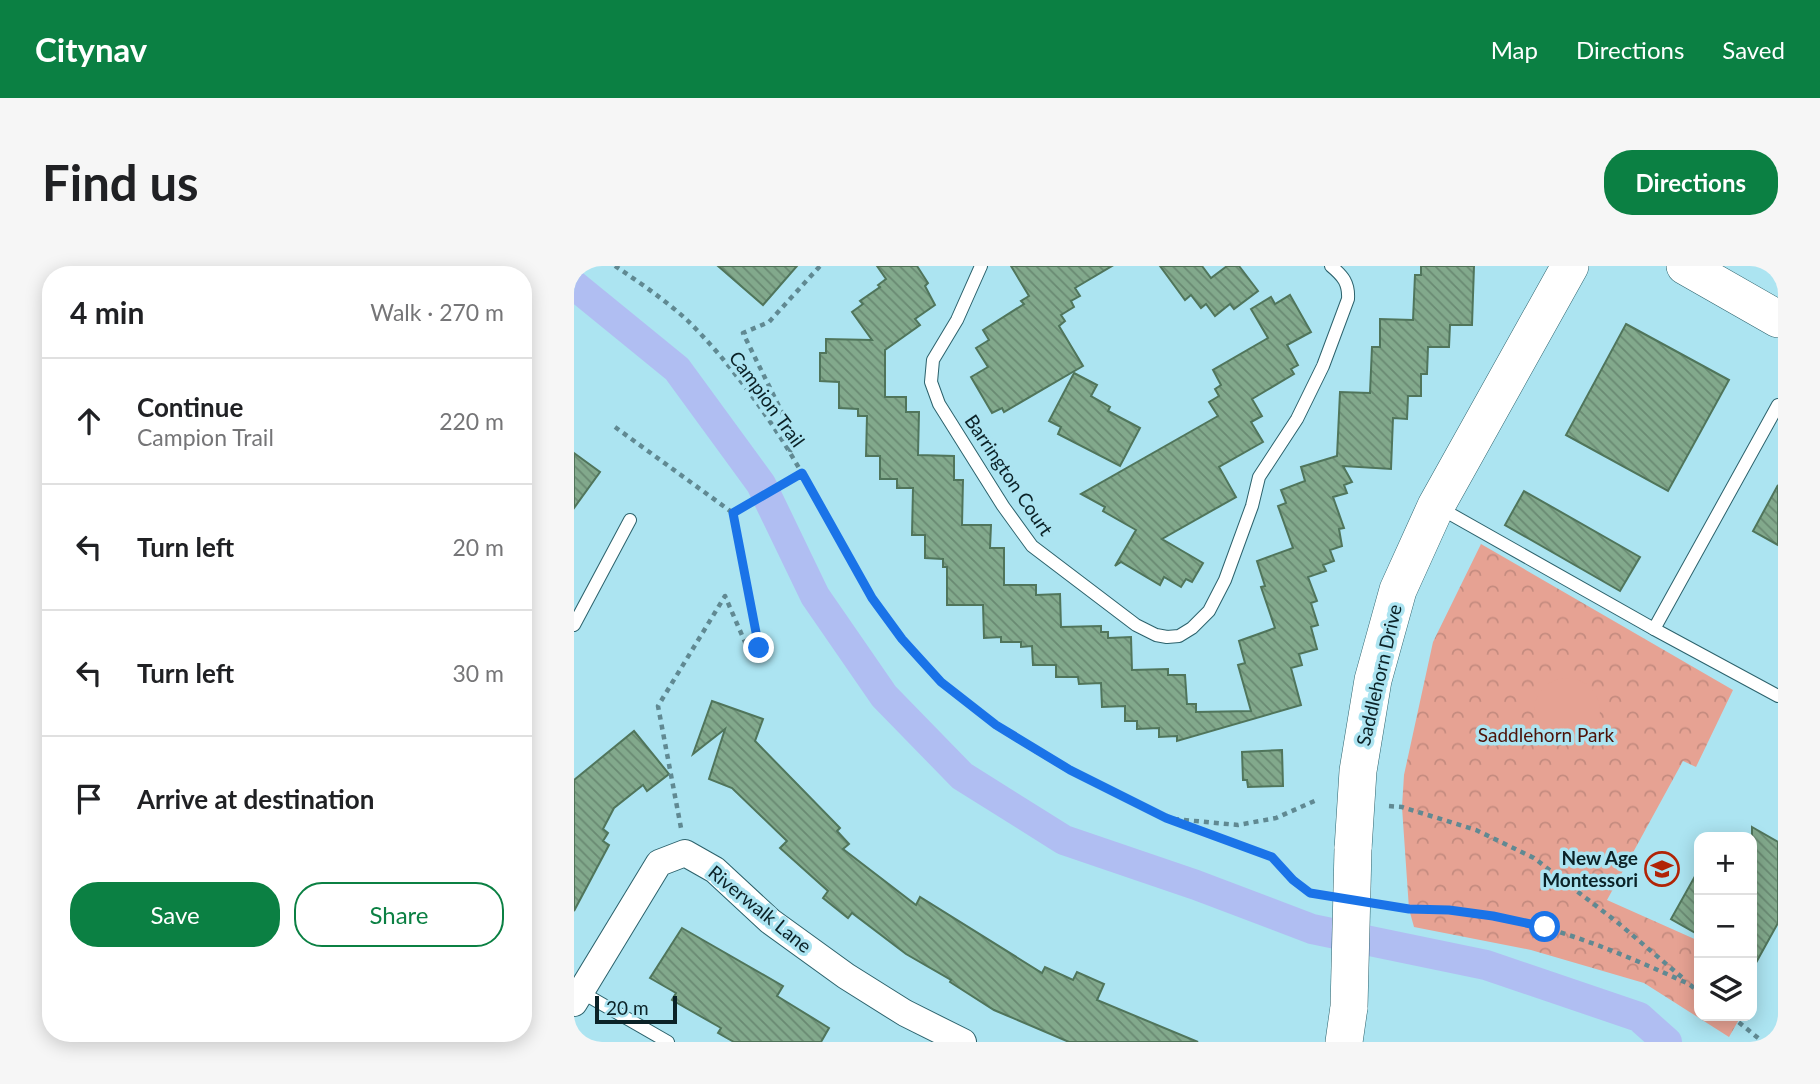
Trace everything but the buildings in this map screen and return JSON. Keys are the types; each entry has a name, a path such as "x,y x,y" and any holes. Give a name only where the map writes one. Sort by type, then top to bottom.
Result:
{"street":[{"name":"Saddlehorn Drive","path":"1347,1024 1358,771 1373,680 1398,590 1436,506 1570,266"},
{"path":"1685,266 1778,318"},
{"path":"577,998 659,863 685,853"},
{"name":"Riverwalk Lane","path":"685,853 715,870 771,921 846,976 905,1013 963,1042"}],"lane":[{"name":"Barrington Court","path":"981,266 957,320 933,360 931,382 939,404 1032,547 1136,625 1156,635 1167,637 1179,636 1192,628 1209,611 1230,568 1252,506 1259,477 1297,419 1323,366 1348,299 1349,288 1342,275 1331,266"},
{"path":"1654,629 1778,405"},
{"path":"1436,506 1778,696"},
{"path":"574,625 629,520"},
{"path":"577,998 668,1042"}],"path":[{"name":"Campion Trail","path":"615,266 687,320 732,371 773,425 872,598 902,639 941,682 996,725 1070,770 1166,818 1272,857 1293,880 1310,893 1335,897"},
{"path":"790,453 794,437 744,333 769,322 820,266"},
{"path":"615,427 733,513 759,648 748,649 725,596 658,706 685,853"},
{"path":"733,513 802,473"},
{"path":"1166,818 1238,825 1276,818 1319,799"},
{"path":"1389,806 1402,807 1476,830 1534,858 1694,988"},
{"path":"1372,903 1409,909 1482,914 1545,927 1603,946 1689,984"},
{"path":"1737,1021 1762,1042"}],"green space":[{"name":"Saddlehorn Park","path":"1481,544 1733,690 1696,767 1683,761 1607,900 1694,939 1694,1015 1644,983 1531,950 1414,927 1409,909 1402,807 1404,775 1433,642"},
{"path":"1567,678 1580,681 1590,688 1597,698 1600,711 1597,724 1590,734 1580,741 1567,744 1554,741 1544,734 1537,724 1534,711 1537,698 1544,688 1554,681"},
{"name":"Saddlehorn Park","path":"1704,1021 1738,1021 1729,1037"}],"waterway":[{"path":"574,285 677,369 761,484 815,596 884,696 962,776 1064,840 1196,885 1312,929 1486,965 1639,1017 1667,1042"}],"place":[{"name":"New Age Montessori","path":"1662,869"}],"route":[{"path":"759,648 733,513 802,473 872,598 902,639 941,682 996,725 1070,770 1166,818 1272,857 1293,880 1310,893 1409,909 1449,910 1493,916 1545,927"}]}
